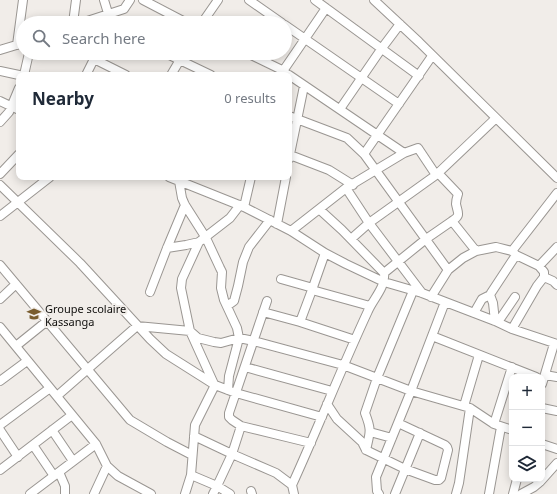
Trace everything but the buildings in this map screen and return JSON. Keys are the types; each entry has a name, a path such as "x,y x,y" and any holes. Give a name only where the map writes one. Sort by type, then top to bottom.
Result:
{"street":[{"path":"22,16 23,0"},
{"path":"74,16 76,0"},
{"path":"104,0 108,14"},
{"path":"102,16 124,9 130,0"},
{"path":"143,0 173,16"},
{"path":"249,0 272,16"},
{"path":"315,0 418,76"},
{"path":"374,0 557,178"},
{"path":"206,16 215,1"},
{"path":"285,72 326,8"},
{"path":"340,109 400,24"},
{"path":"292,30 399,104"},
{"path":"0,50 16,45"},
{"path":"364,154 432,56"},
{"path":"25,72 27,60"},
{"path":"87,72 93,60"},
{"path":"102,60 121,72"},
{"path":"173,72 180,60"},
{"path":"188,60 206,72"},
{"path":"259,60 282,72"},
{"path":"0,71 16,75"},
{"path":"292,78 404,153"},
{"path":"292,129 293,117 304,86"},
{"path":"0,101 15,108"},
{"path":"0,122 15,108"},
{"path":"293,117 347,138 364,154 448,270"},
{"path":"351,239 369,223 437,174 496,118"},
{"path":"291,231 349,186 404,153 418,148 437,174 458,194 456,204 458,213 457,218 426,239 384,273"},
{"path":"292,155 329,170 349,186 369,223 422,293"},
{"path":"0,174 16,157"},
{"path":"0,216 46,180"},
{"path":"167,248 186,245 202,240 230,218 242,206 250,180"},
{"path":"227,306 234,301 243,262 249,248 274,222 285,180"},
{"path":"179,181 182,198 202,240 222,272 221,288 237,328 239,338 229,376 232,392 229,417 241,426 311,443"},
{"path":"179,181 242,206 291,231 325,253 384,282 422,293 496,321 512,329 556,344 544,374"},
{"path":"0,185 80,263 137,326 166,354 215,385 232,392 322,417"},
{"path":"474,313 482,299 490,295 514,253 557,193"},
{"path":"150,292 186,205"},
{"path":"294,494 292,486 343,365 370,306 384,282 384,273 319,209"},
{"path":"452,221 476,251"},
{"path":"202,240 182,279 181,288 190,331 215,385"},
{"path":"431,297 448,270 463,258 476,251 496,246 514,253 539,266 544,272 544,277 537,286 512,329"},
{"path":"539,266 557,247"},
{"path":"300,322 325,253"},
{"path":"0,265 130,420 192,455"},
{"path":"544,277 553,281 557,285"},
{"path":"281,279 370,306"},
{"path":"0,299 16,284"},
{"path":"366,450 370,432 365,413 377,378 413,291"},
{"path":"490,295 496,321"},
{"path":"496,321 515,297"},
{"path":"232,392 245,367 267,301"},
{"path":"379,494 377,490 376,478 445,302"},
{"path":"264,312 355,340"},
{"path":"16,346 47,320"},
{"path":"57,396 137,326 190,331 198,338 220,343 239,338 343,365 411,391 467,407 498,425 509,429"},
{"path":"0,327 3,337 16,346 96,444 107,466 118,476 151,494"},
{"path":"432,336 528,374"},
{"path":"456,494 460,483 467,407 479,354"},
{"path":"0,381 28,361"},
{"path":"245,367 332,391"},
{"path":"489,494 498,425 512,368"},
{"path":"545,379 557,377"},
{"path":"185,494 191,475 195,425 215,385"},
{"path":"0,426 50,388"},
{"path":"327,404 337,419 362,442 366,450 405,469 435,480 439,480 441,478 448,450 447,447 398,423"},
{"path":"545,409 557,411"},
{"path":"0,470 72,415"},
{"path":"213,494 232,454 241,426"},
{"path":"0,430 18,457"},
{"path":"52,430 73,461"},
{"path":"370,432 392,438"},
{"path":"395,494 420,433"},
{"path":"194,436 276,474 292,486"},
{"path":"30,494 96,444"},
{"path":"33,445 65,486 65,494"},
{"path":"545,445 557,449"},
{"path":"520,494 536,490 540,482 557,464"},
{"path":"94,494 107,466"},
{"path":"191,475 217,486 230,494"},
{"path":"513,494 516,482"}],"place":[{"name":"Groupe scolaire Kassanga","path":"34,314"}]}
